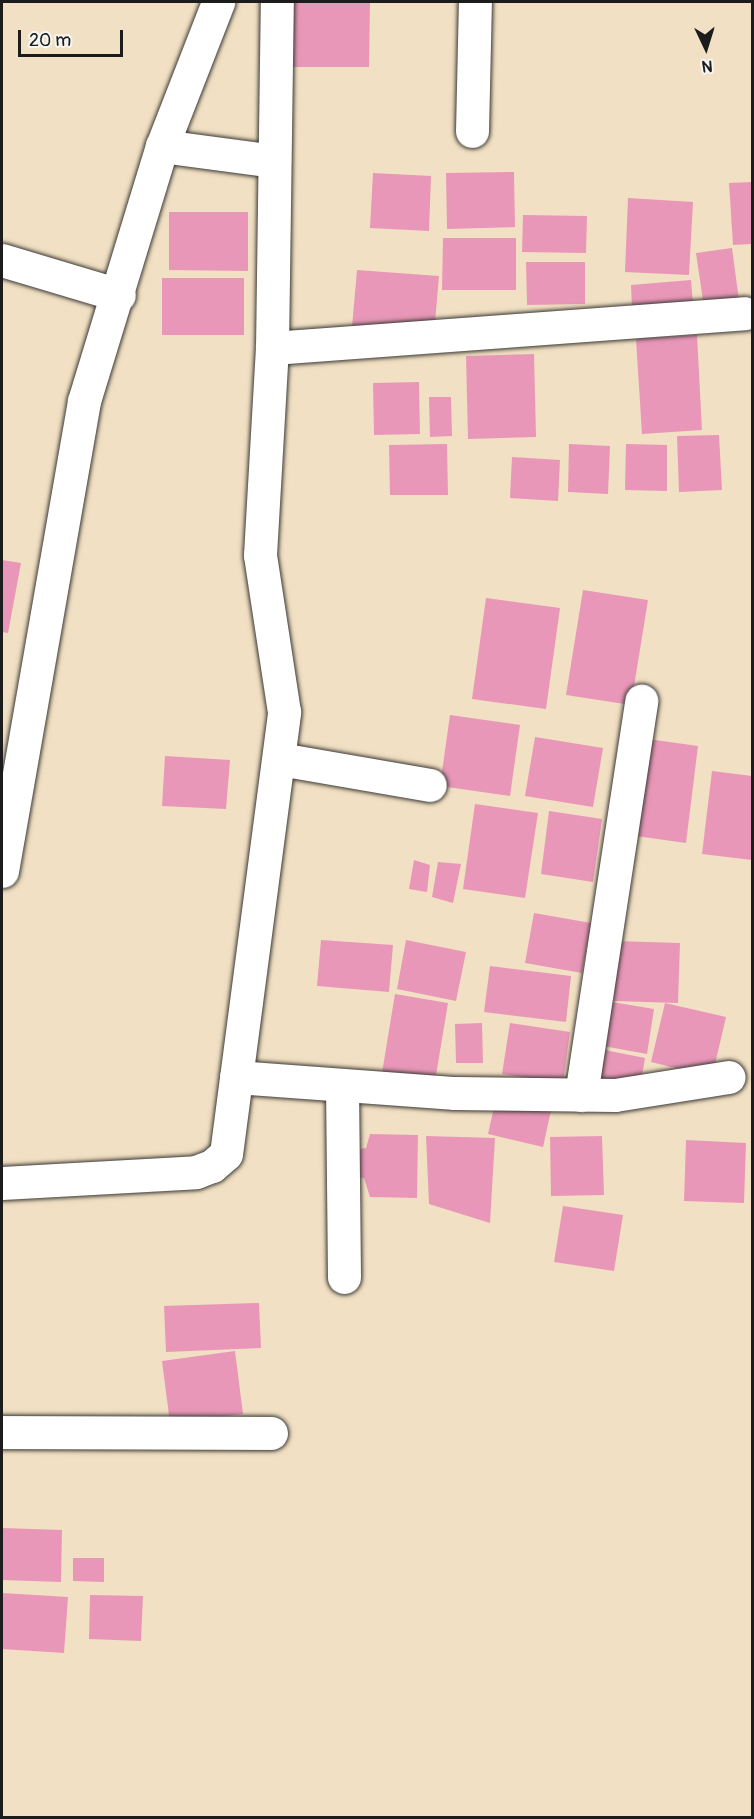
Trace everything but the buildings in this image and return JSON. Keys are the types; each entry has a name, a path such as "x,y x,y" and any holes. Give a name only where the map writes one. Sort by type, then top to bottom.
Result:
{"street":[{"path":"2,871 84,401 119,295 162,146 218,2"},
{"path":"2,1183 196,1172 213,1166 226,1154 280,759 284,712 260,555 272,348 277,2"},
{"path":"472,131 475,2"},
{"path":"162,146 274,161"},
{"path":"2,260 119,295"},
{"path":"272,348 745,313"},
{"path":"581,1095 641,701"},
{"path":"280,759 430,785"},
{"path":"236,1077 455,1093 581,1095 615,1095 729,1077"},
{"path":"342,1085 344,1277"},
{"path":"2,1432 271,1433"}]}
